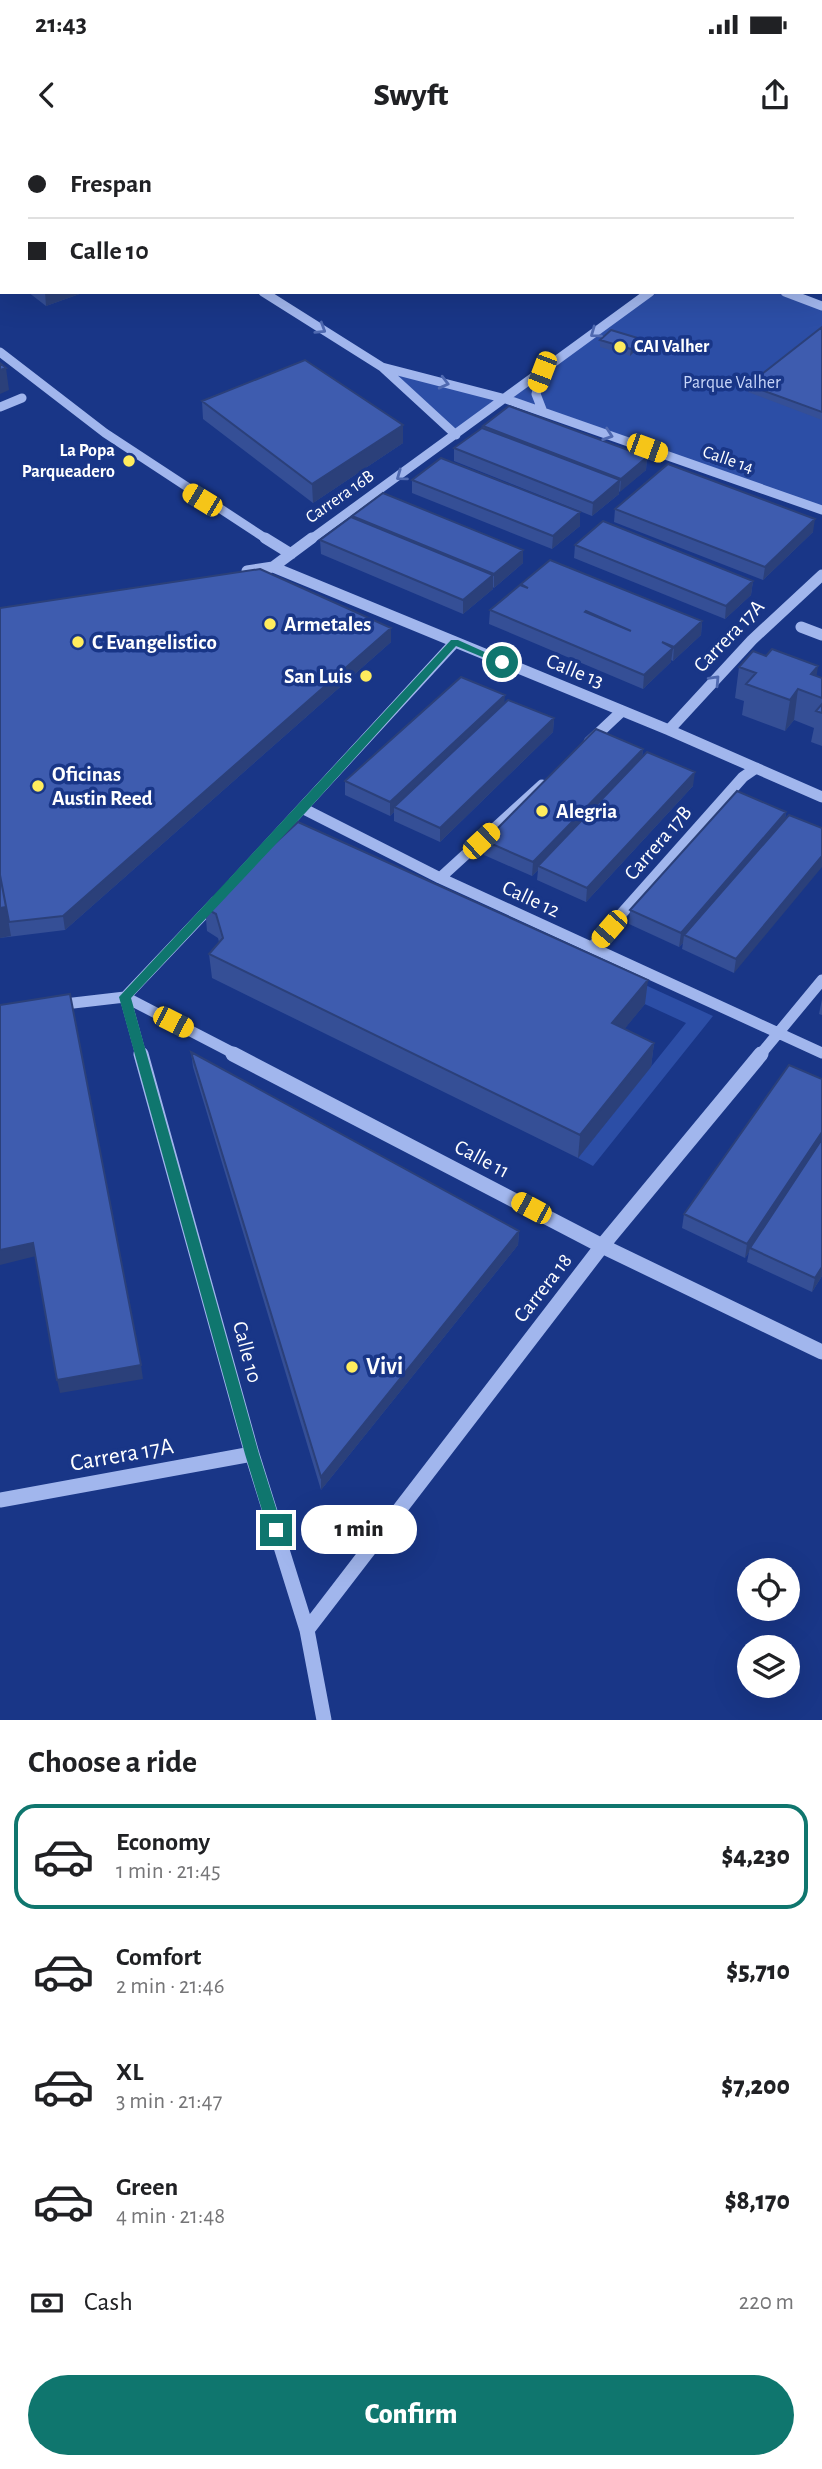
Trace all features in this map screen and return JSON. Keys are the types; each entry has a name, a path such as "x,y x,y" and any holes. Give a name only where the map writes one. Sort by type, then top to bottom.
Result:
{"street":[{"name":"Calle 14","path":"266,294 382,367 456,435"},
{"name":"Carrera 16B","path":"232,573 273,567 647,294"},
{"path":"790,294 822,306"},
{"path":"0,352 52,395 180,486 291,554"},
{"name":"Calle 14","path":"382,367 506,399 822,510"},
{"path":"542,372 536,394 543,412"},
{"path":"0,407 23,398"},
{"name":"Calle 13","path":"273,567 669,730 822,797"},
{"name":"Carrera 17A","path":"669,730 752,640 822,575"},
{"path":"801,627 822,635"},
{"path":"42,1007 125,997 304,809 455,642"},
{"path":"582,748 622,711"},
{"name":"Carrera 17B","path":"592,947 743,777 755,768"},
{"path":"440,878 551,776"},
{"name":"Calle 12","path":"304,809 440,878 822,1053"},
{"name":"Carrera 18","path":"307,1630 602,1246 822,980"},
{"name":"Calle 11","path":"125,997 602,1246 822,1352"},
{"name":"Calle 10","path":"125,997 252,1454 307,1630 324,1720"},
{"name":"Carrera 17A","path":"0,1500 252,1454"}],"green space":[{"name":"Parque Valher","path":"647,294 790,294 822,306 822,510 506,399"},
{"path":"382,367 506,399 456,435"},
{"path":"468,904 713,1016 593,1166 578,1158 686,1023 456,917"}],"building":[{"path":"822,327 822,412 748,385"},
{"path":"611,330 641,339 631,349 600,340"},
{"path":"305,360 403,425 312,484 202,401"},
{"path":"509,406 647,457 621,479 483,426"},
{"path":"482,428 620,480 593,503 454,448"},
{"path":"441,458 580,512 553,536 412,480"},
{"path":"668,464 815,519 765,567 615,509"},
{"path":"383,493 523,550 494,574 352,516"},
{"path":"351,517 493,575 463,600 320,540"},
{"path":"603,521 753,581 726,606 575,545"},
{"path":"550,560 702,621 674,647 662,642 673,648 644,675 490,610 520,585 528,588 521,584","holes":["586,611 631,631 585,612"]},
{"name":"Oficinas Austin Reed","path":"260,569 391,628 63,916 9,922 0,875 0,608"},
{"path":"772,649 818,666 811,674 822,678 822,698 798,689 790,700 746,684 756,673 739,667 753,651 766,656"},
{"path":"461,677 505,695 390,802 345,781"},
{"path":"508,700 554,718 440,828 394,807"},
{"path":"596,729 643,749 533,862 485,841"},
{"path":"647,752 695,772 587,888 538,866"},
{"path":"737,791 786,812 681,933 630,910"},
{"path":"789,815 822,828 822,856 736,959 684,935"},
{"path":"298,822 648,980 612,1023 654,1043 580,1135 209,954 223,938 216,914 205,908"},
{"path":"0,875 6,907 0,908"},
{"path":"70,994 141,1365 57,1380 33,1243 0,1250 0,1005"},
{"name":"Vivi","path":"191,1052 519,1231 321,1477"},
{"path":"789,1065 822,1079 822,1132 747,1244 684,1214"},
{"path":"822,1139 822,1267 815,1278 750,1248"}],"place":[{"name":"CAI Valher","path":"620,347"},
{"name":"La Popa Parqueadero","path":"129,461"},
{"name":"Armetales","path":"270,624"},
{"name":"C Evangelistico","path":"78,642"},
{"name":"San Luis","path":"366,676"},
{"name":"Oficinas Austin Reed","path":"38,786"},
{"name":"Alegria","path":"542,811"},
{"name":"Vivi","path":"352,1367"}],"route":[{"path":"276,1530 252,1454 125,997 304,809 455,642 502,662"}]}
